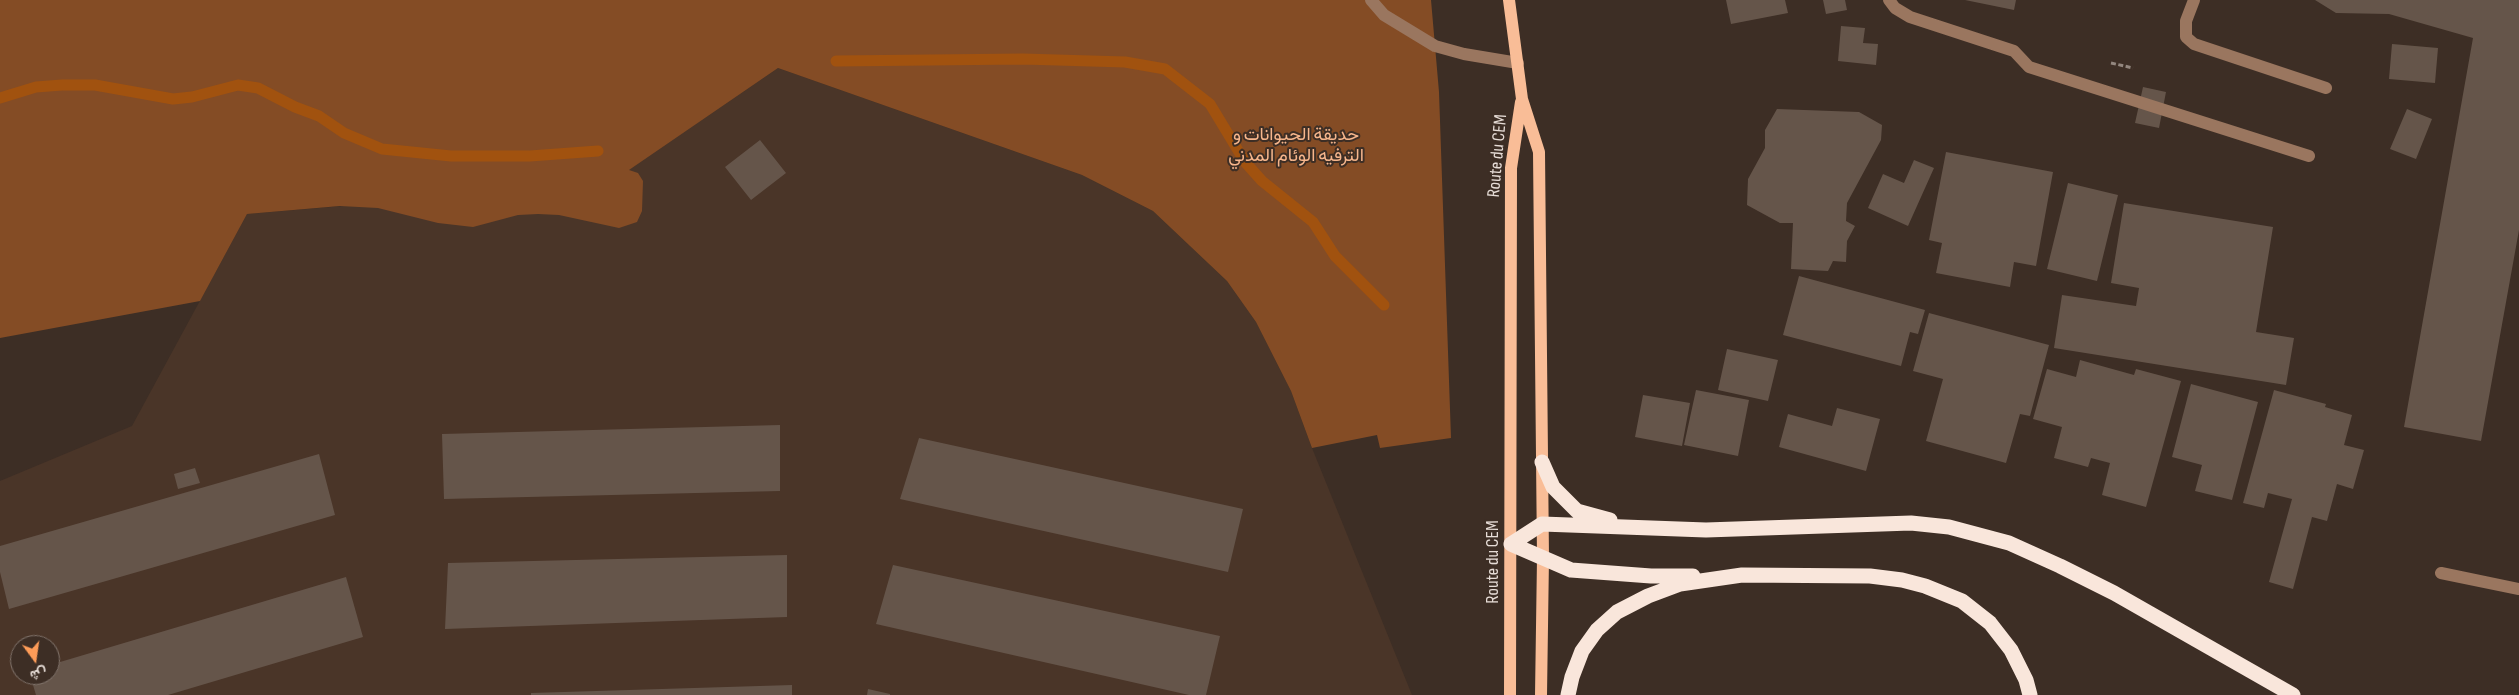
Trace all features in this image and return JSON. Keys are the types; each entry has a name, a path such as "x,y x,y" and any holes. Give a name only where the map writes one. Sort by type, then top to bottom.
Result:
{"highway":[{"path":"1542,462 1553,486 1577,511 1614,521 1706,530"},
{"path":"1511,544 1542,524 1706,530 1911,523 1949,527 2008,543 2114,593 2293,695"},
{"path":"1511,544 1571,570 1605,574 1651,576 1870,576 1902,580 1925,586 1962,601 1990,623 2012,650 2026,680 2030,695"},
{"path":"1568,695 1572,677 1582,651 1597,630 1617,612 1648,596 1680,584 1742,575"}],"main road":[{"path":"1509,0 1522,99"},
{"name":"Route du CEM","path":"1522,99 1539,152 1543,558 1541,695"},
{"name":"Route du CEM","path":"1510,695 1512,168 1522,99"}],"street":[{"path":"1371,0 1384,15 1435,46 1464,54 1518,63"},
{"path":"1889,0 1895,8 1910,17 2014,51 2029,68 2309,156"},
{"path":"2194,0 2186,21 2186,38 2194,44 2326,88"},
{"path":"2441,573 2519,588"}],"shaded area":[{"path":"778,68 1082,175 1153,211 1227,281 1256,322 1291,391 1312,448 1412,695 0,695 0,481 132,426 247,214 608,184"}],"green space":[{"name":"حديقة الحيوانات و الترفيه الوئام المدني","path":"0,0 1431,0 1439,92 1451,438 1380,448 1377,435 1312,448 1291,391 1256,322 1227,281 1153,211 1082,175 778,68 629,170 638,173 643,181 642,211 637,222 619,228 559,215 538,214 518,215 473,227 438,223 378,208 340,206 247,214 200,301 0,338"}],"building":[{"path":"1726,0 1785,0 1788,13 1731,24"},
{"path":"1823,0 1845,0 1847,10 1826,14"},
{"path":"1965,0 2016,0 2014,10"},
{"path":"2315,0 2519,0 2519,230 2481,441 2404,427 2473,38 2389,14 2336,13"},
{"path":"1841,26 1865,28 1863,43 1878,44 1876,65 1838,61"},
{"path":"2392,44 2438,48 2435,83 2389,79"},
{"path":"2143,87 2166,92 2159,128 2135,123"},
{"path":"1777,109 1859,112 1882,125 1881,140 1847,203 1846,221 1855,226 1847,241 1846,262 1833,261 1828,271 1791,269 1793,223 1780,223 1747,205 1748,179 1765,148 1765,130"},
{"path":"2407,109 2432,119 2416,159 2390,149"},
{"path":"760,140 786,173 751,200 725,167"},
{"path":"1946,152 2053,172 2036,266 2014,262 2010,287 1936,273 1942,243 1929,240"},
{"path":"1914,160 1934,168 1908,226 1868,208 1883,174 1904,183"},
{"path":"2068,183 2118,195 2097,281 2047,269"},
{"path":"2124,203 2273,227 2256,332 2294,338 2286,385 2054,348 2062,295 2136,306 2139,288 2111,283"},
{"path":"1799,276 1925,310 1918,334 1910,332 1901,366 1783,335"},
{"path":"1929,313 2049,345 2030,416 2020,414 2006,463 1926,441 1943,379 1913,371"},
{"path":"1727,349 1778,360 1768,401 1718,390"},
{"path":"2080,360 2134,375 2136,369 2181,381 2146,507 2102,495 2110,463 2091,458 2088,467 2054,458 2062,427 2033,419 2047,369 2076,377"},
{"path":"2191,384 2258,402 2232,500 2195,491 2202,465 2172,457"},
{"path":"1696,390 1749,400 1738,456 1684,445"},
{"path":"2274,390 2326,404 2325,407 2352,415 2344,445 2364,450 2353,489 2337,484 2327,521 2312,517 2293,589 2269,582 2292,499 2268,493 2264,508 2243,503"},
{"path":"1643,395 1690,403 1682,446 1635,437"},
{"path":"1837,408 1880,419 1866,471 1779,447 1788,414 1832,426"},
{"path":"780,425 780,491 444,499 442,434"},
{"path":"919,438 1243,509 1228,572 900,499"},
{"path":"319,454 335,515 9,609 0,572 0,546"},
{"path":"195,468 200,483 178,489 174,474"},
{"path":"787,555 787,617 445,629 448,563"},
{"path":"893,565 1220,636 1206,695 1189,695 876,624"},
{"path":"346,577 363,637 168,695 36,695 33,685 60,685 60,662"},
{"path":"792,685 792,695 531,695 531,693"},
{"path":"868,689 890,694 890,695 867,695"}],"waterway":[{"path":"836,61 1023,59 1125,62 1165,69 1210,104 1245,162 1262,181 1313,222 1335,256 1384,305"},
{"path":"0,98 36,87 95,85 173,99 192,97 238,85 258,88 295,107 319,116 344,133 382,149 451,156 530,156 598,151"}]}
